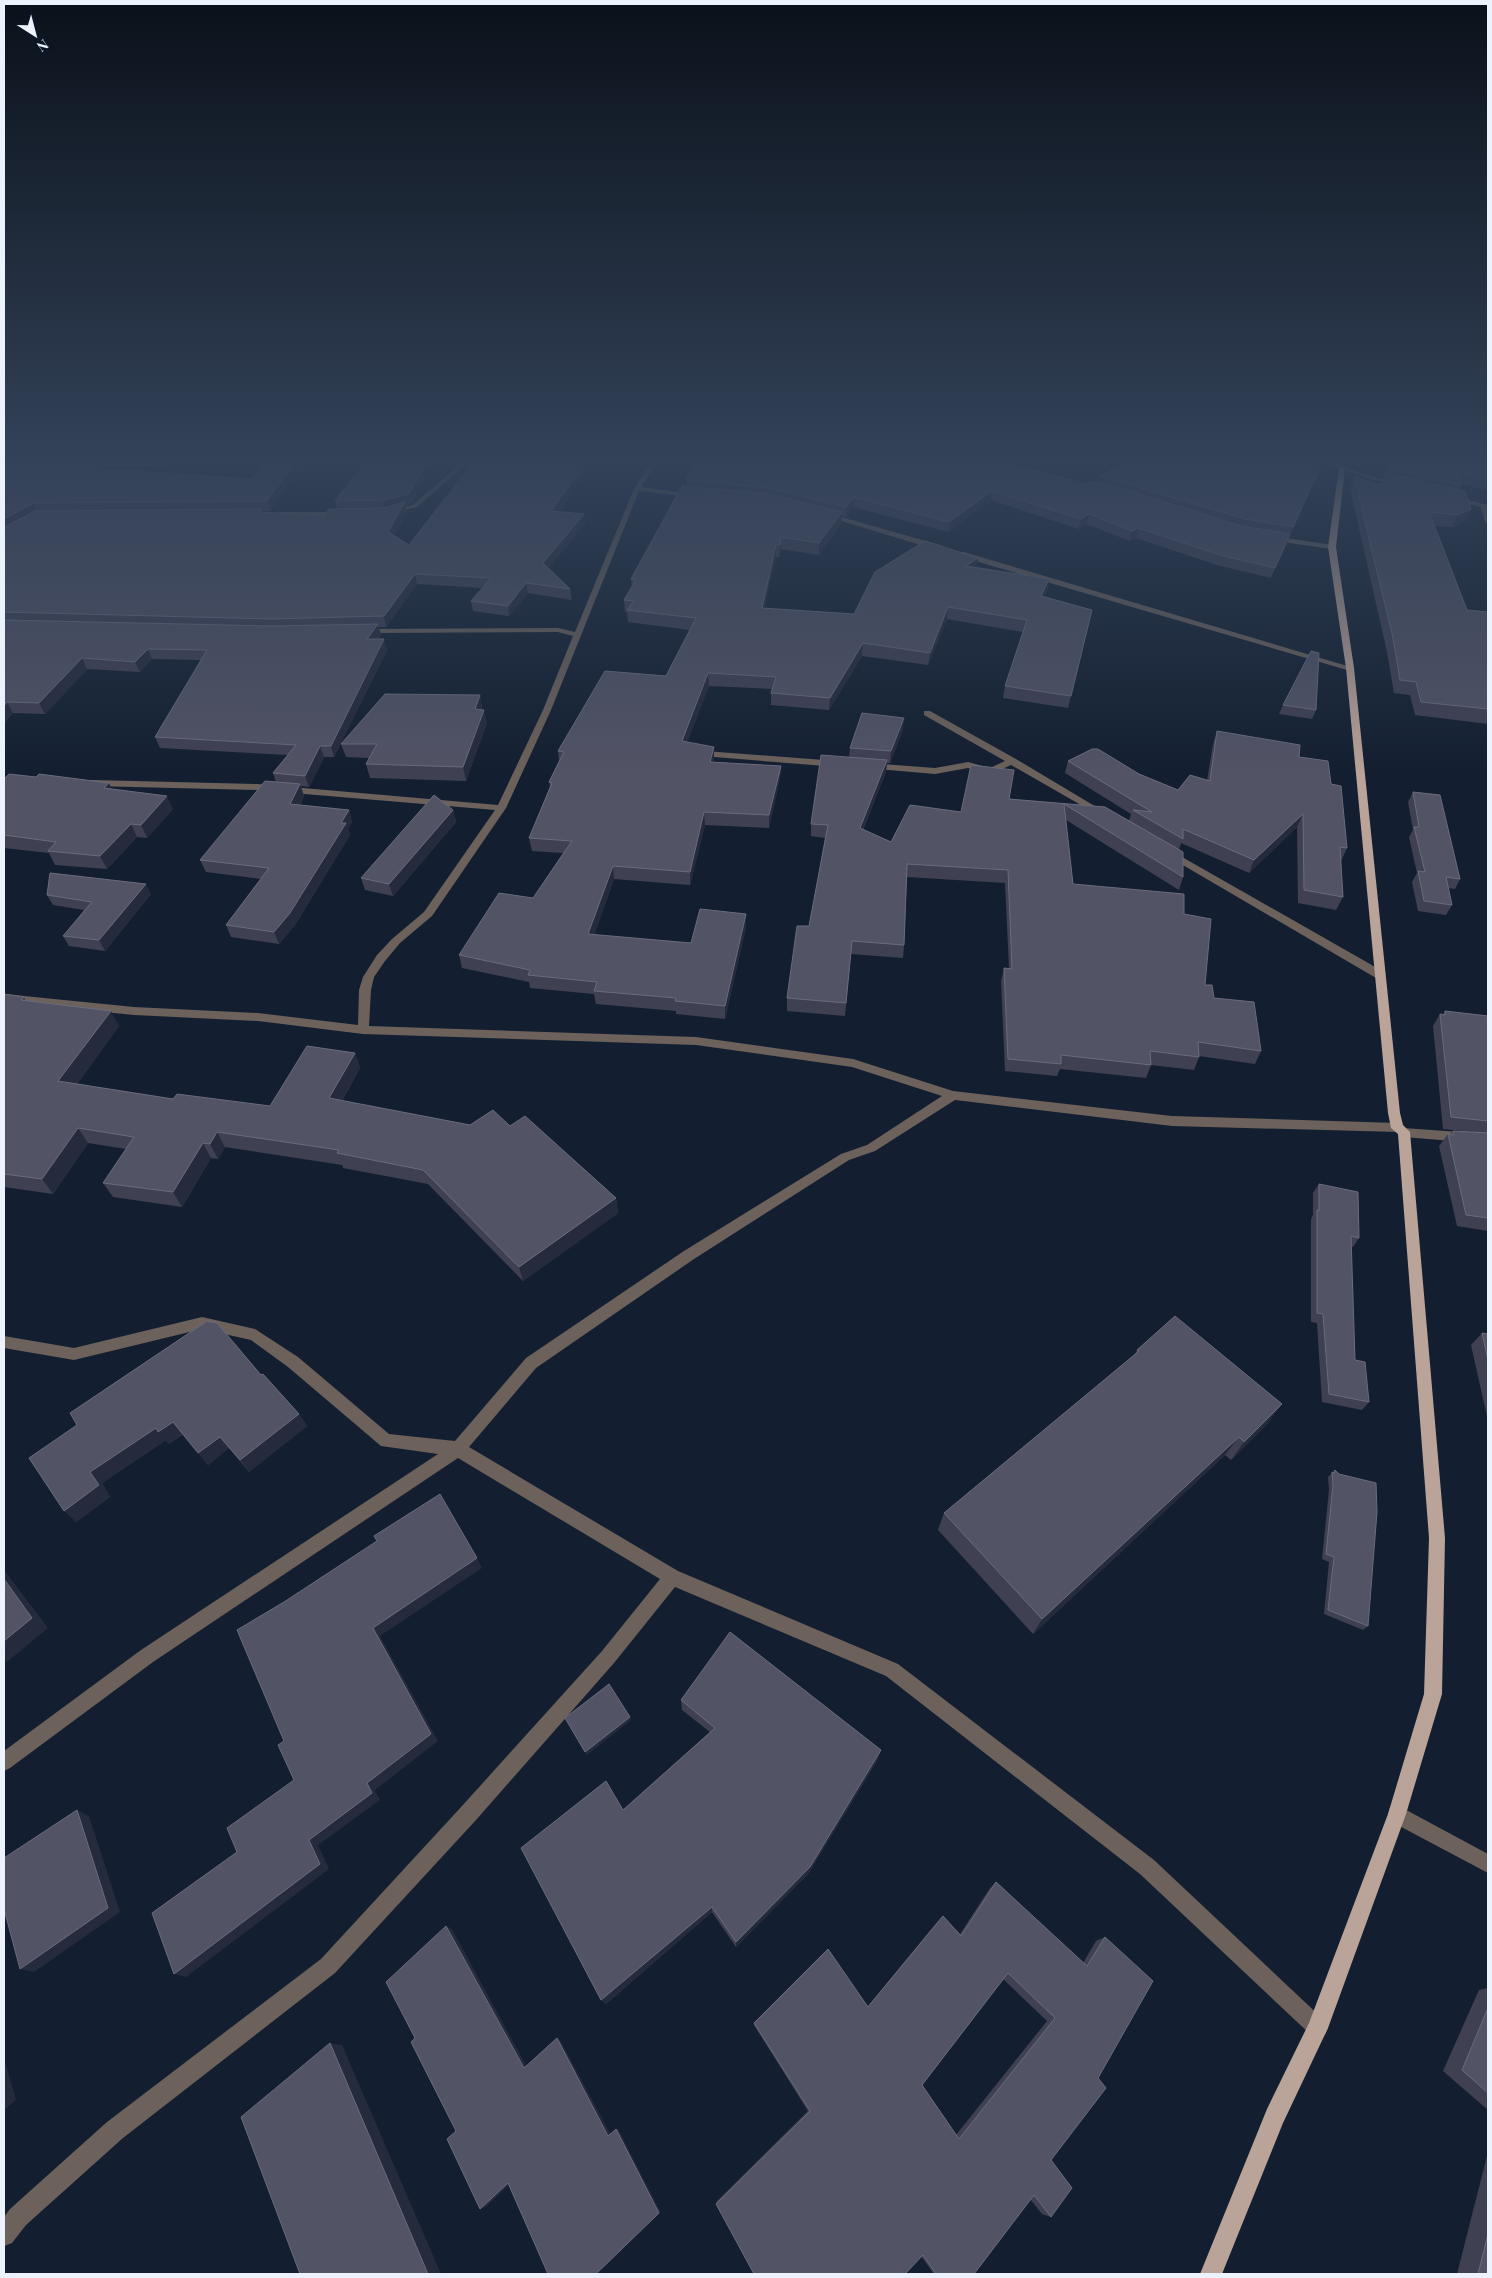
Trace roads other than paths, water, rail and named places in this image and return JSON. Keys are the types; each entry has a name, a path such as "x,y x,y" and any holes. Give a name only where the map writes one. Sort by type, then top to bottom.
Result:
{"main road":[{"path":"1211,2274 1275,2117 1318,2028 1397,1814 1432,1694 1437,1538 1400,1130 1380,975 1350,668 1334,562"}],"street":[{"path":"364,1030 365,990 369,977 381,958 396,941 428,914 501,808 578,636 608,562"},
{"path":"990,562 1350,668"},
{"path":"353,632 558,630 578,636"},
{"path":"927,713 1114,820"},
{"path":"705,754 934,771 968,765 991,771 1013,762"},
{"path":"79,783 257,787 501,808"},
{"path":"1156,845 1380,975"},
{"path":"4,998 134,1011 258,1017 364,1030 696,1041 853,1063 953,1095 1172,1121 1400,1130 1488,1139"},
{"path":"4,1762 147,1656 458,1449 531,1363 697,1250 845,1156 871,1148 953,1095"},
{"path":"4,1342 74,1354 202,1324 256,1335 293,1362 386,1441 458,1449 672,1577 892,1670 1147,1867 1318,2028"},
{"path":"4,2235 18,2217 115,2130 328,1966 469,1813 602,1664 672,1577"},
{"path":"1397,1814 1488,1864"}]}
